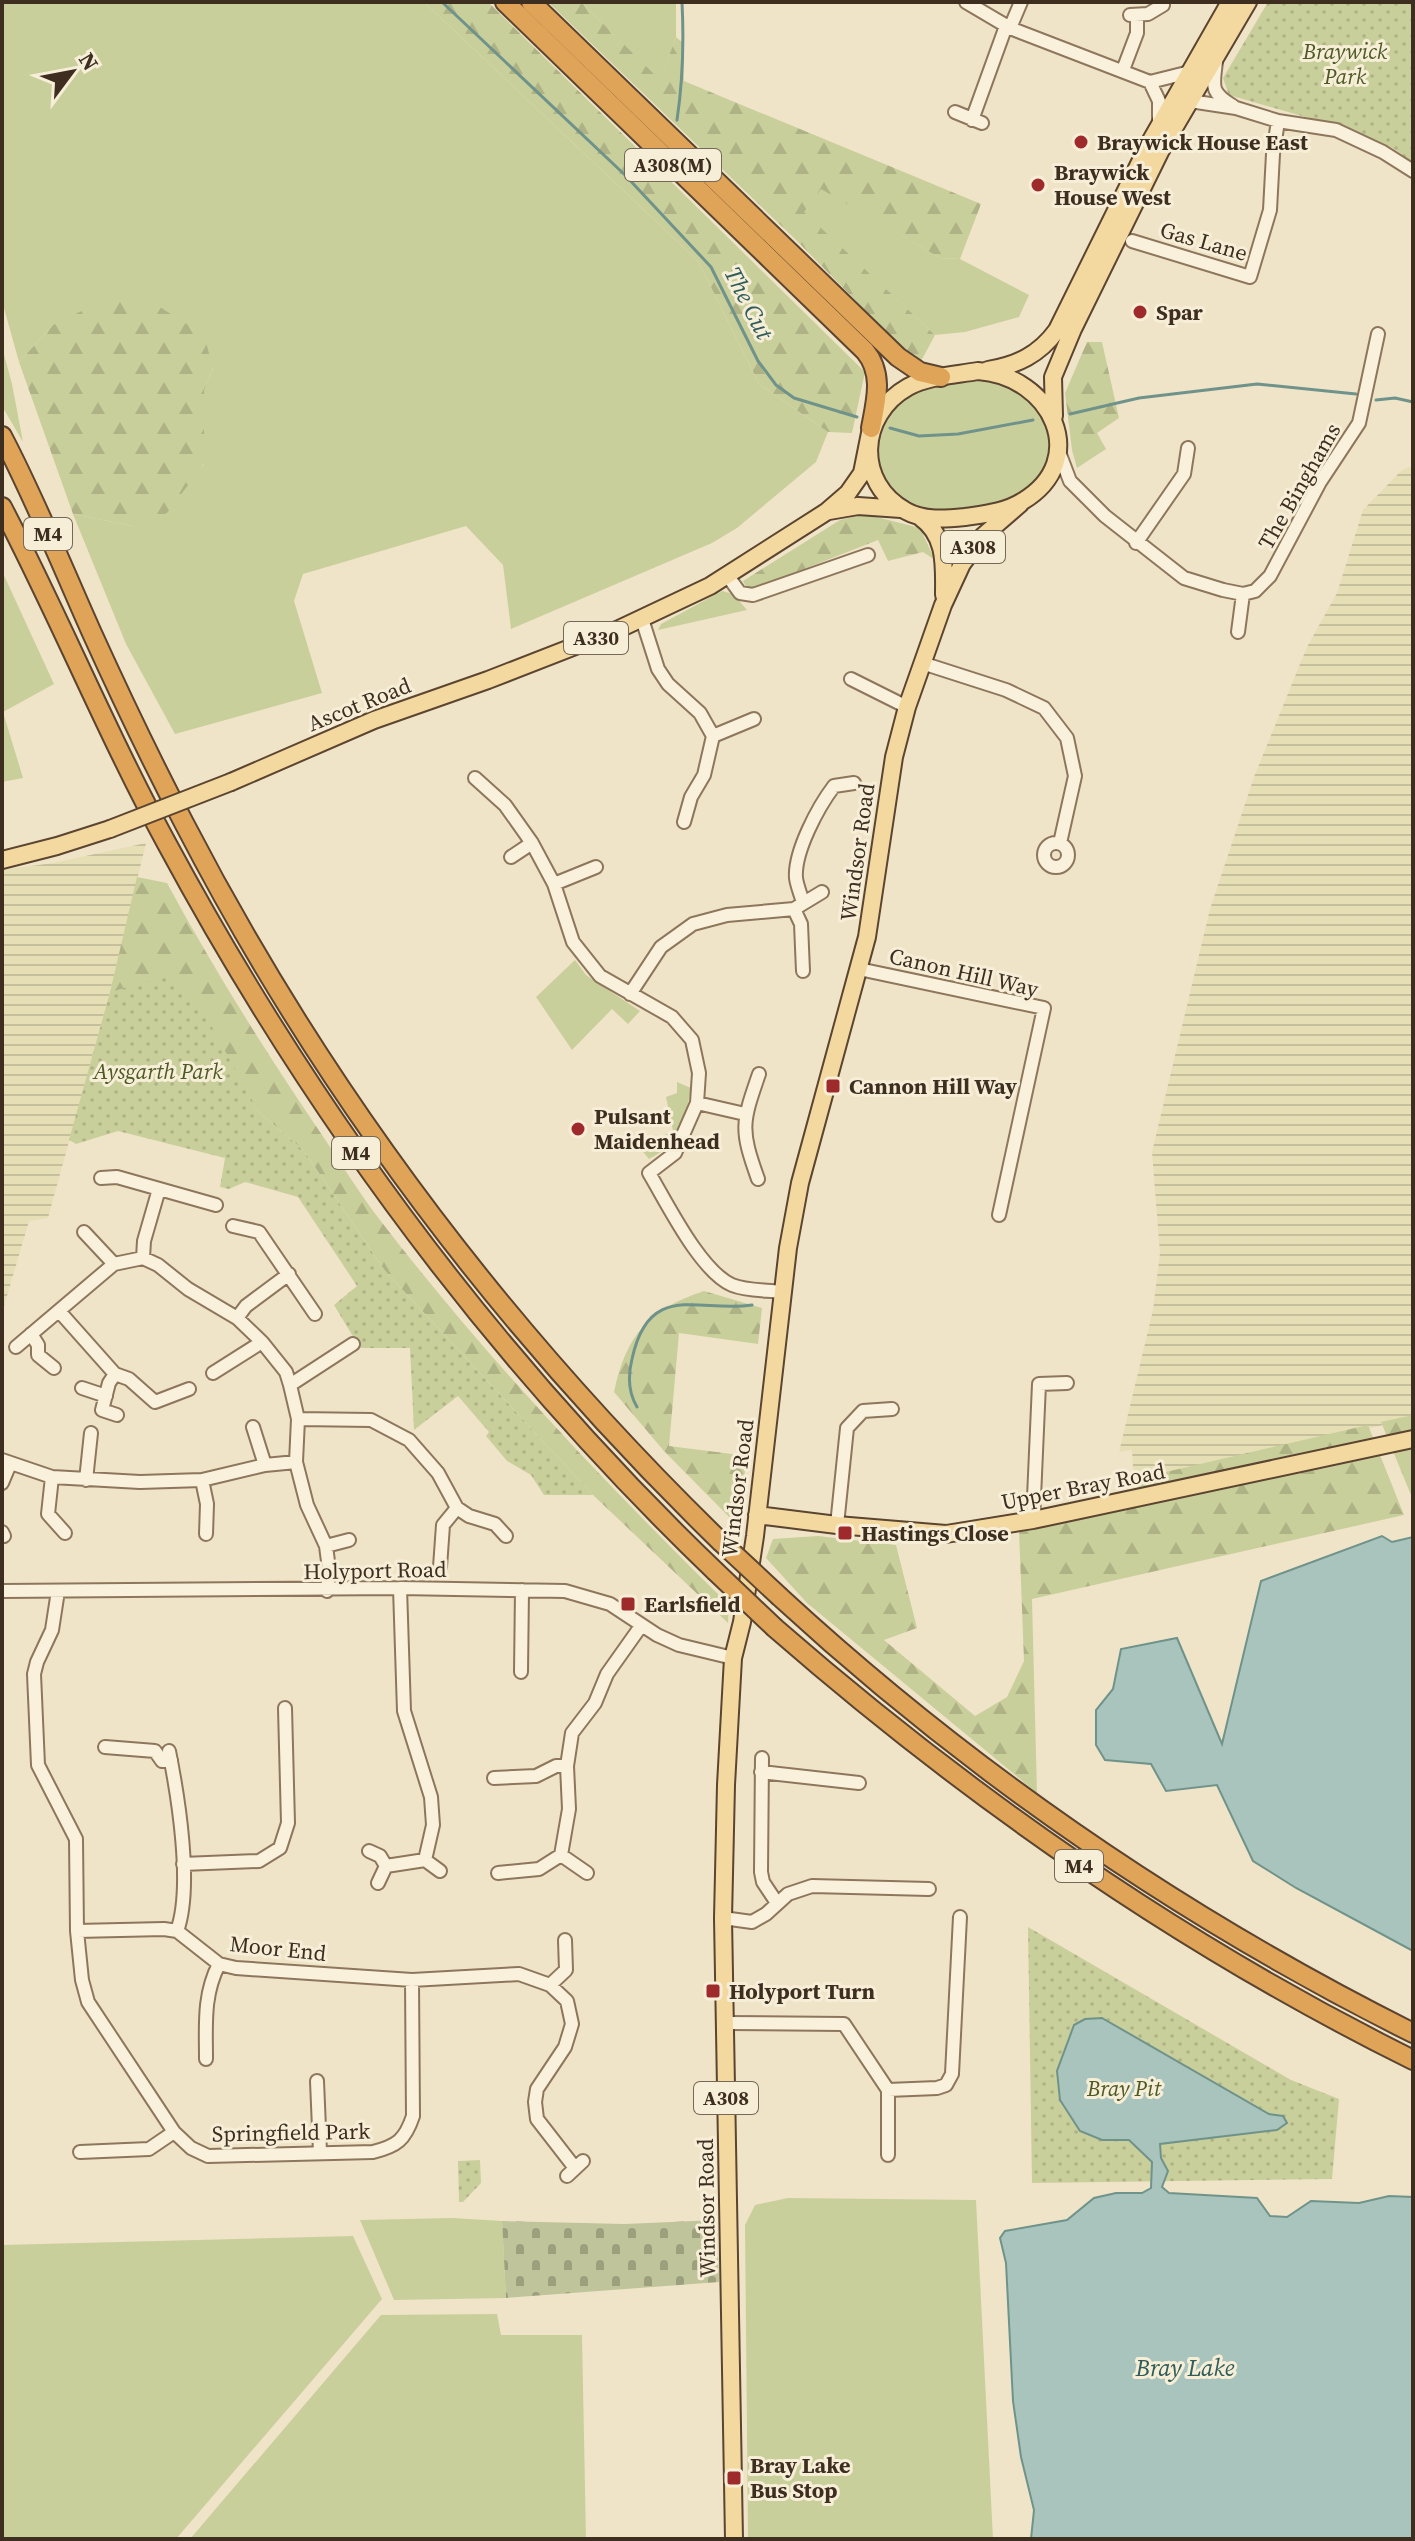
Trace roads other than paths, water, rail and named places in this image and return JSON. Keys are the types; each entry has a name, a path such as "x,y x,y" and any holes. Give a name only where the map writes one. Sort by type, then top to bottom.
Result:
{"highway":[{"name":"A308(M)","path":"505,2 865,351 873,361 878,378 871,430"},
{"name":"A308(M)","path":"531,2 898,357 920,372 941,377"},
{"name":"M4","path":"2,436 163,783 208,869 295,1018 366,1126 451,1242 552,1365 639,1461 721,1542 780,1597 926,1722 1067,1828 1151,1884 1250,1945 1413,2033"},
{"name":"M4","path":"2,458 92,634"},
{"name":"M4","path":"2,507 165,841 232,961 308,1083 409,1227 508,1351 613,1470 775,1628 925,1753 1067,1858 1229,1961 1413,2060"}],"main road":[{"path":"1230,2 1120,198 1051,338 1025,360 1005,367 919,382 901,391 886,405 871,430 869,451 875,477 885,494 903,510 920,517 951,519 1000,511 1020,504 1038,490 1054,464 1057,434 1052,392 1058,363 1136,197 1248,2"},
{"path":"978,371 1012,378 1030,388 1043,402 1057,434"},
{"name":"Ascot Road","path":"2,860 110,829 231,782 374,720 488,680 642,619 727,575 826,512 859,479 871,430"},
{"name":"Windsor Road","path":"734,2539 724,1826 733,1658 742,1622 757,1515 782,1292 795,1201 859,969 874,902 894,757 907,707 958,572 974,546 1020,504"},
{"name":"Ascot Road","path":"826,512 858,506 903,510"},
{"name":"Windsor Road","path":"920,517 936,533 942,547 943,605"},
{"name":"Upper Bray Road","path":"757,1515 946,1534 1033,1520 1413,1439"}],"street":[{"path":"966,2 1008,27 1150,82 1190,72"},
{"path":"955,112 977,122 1008,27 1021,2"},
{"path":"1123,70 1137,33 1133,15 1148,14 1163,5"},
{"path":"1216,57 1213,87 1218,97 1236,108"},
{"path":"1150,82 1159,101 1159,126"},
{"path":"1190,101 1236,108 1278,121 1336,130 1383,152 1413,171"},
{"name":"Gas Lane","path":"1132,241 1250,277 1270,210 1278,121"},
{"name":"The Binghams","path":"1243,594 1255,591 1270,576 1320,482 1359,423 1378,334"},
{"path":"1057,434 1061,463 1070,481 1136,543 1184,578 1243,594 1238,632"},
{"path":"1136,543 1184,474 1188,448"},
{"path":"1188,463 1203,464"},
{"path":"1038,490 1053,482 1070,481"},
{"path":"727,575 740,593 753,595 868,555"},
{"path":"642,619 658,669 668,684 700,713 713,736 704,775 686,797 684,822"},
{"path":"922,663 1006,690 1044,708 1067,738 1075,776 1060,843"},
{"path":"851,679 907,707"},
{"path":"713,736 754,719"},
{"path":"484,781 532,843 554,884 573,942 600,976 672,1017 692,1040 699,1073 697,1103 675,1153 649,1173 682,1230 707,1264 731,1285 782,1292"},
{"path":"803,971 798,953 801,924 796,881 806,823 834,786 854,783"},
{"path":"511,857 532,843"},
{"path":"554,884 596,867"},
{"path":"630,994 661,947 693,924 727,915 798,906 822,892"},
{"name":"Canon Hill Way","path":"859,969 1044,1008 999,1215"},
{"path":"758,1179 744,1141 745,1114 759,1074"},
{"path":"697,1103 745,1114"},
{"path":"101,1178 117,1177 216,1205"},
{"path":"143,1258 144,1241 159,1189"},
{"path":"233,1226 259,1232 315,1314"},
{"path":"84,1232 114,1264"},
{"path":"16,1347 114,1264 143,1258 237,1318 286,1372 298,1419 296,1462 307,1505 326,1546 327,1591"},
{"path":"237,1318 246,1306 289,1274"},
{"path":"59,1311 115,1374 129,1379 155,1402 189,1389"},
{"path":"31,1334 38,1345 38,1355 54,1368"},
{"path":"213,1373 262,1342"},
{"path":"290,1385 353,1344"},
{"path":"115,1374 109,1383 102,1410 117,1415"},
{"path":"1033,1520 1039,1384 1067,1383"},
{"path":"82,1388 106,1396"},
{"path":"837,1525 847,1428 863,1411 892,1409"},
{"path":"298,1419 371,1420 409,1440 438,1473 457,1508 469,1516 495,1524 506,1536"},
{"path":"253,1427 265,1465"},
{"path":"86,1480 91,1433"},
{"path":"2,1483 6,1462 52,1477 202,1480 265,1465 296,1462"},
{"path":"52,1477 48,1514 65,1533"},
{"path":"202,1480 207,1504 206,1534"},
{"path":"440,1567 443,1525 457,1508"},
{"path":"326,1546 349,1540"},
{"path":"400,1588 404,1711 431,1797 433,1825 425,1860"},
{"name":"Holyport Road","path":"2,1591 327,1591 400,1588 565,1591 610,1604 641,1626 679,1645 733,1658"},
{"path":"522,1590 526,1668"},
{"name":"Springfield Park","path":"58,1591 52,1630 34,1674 38,1765 76,1839 77,1931 82,1980 88,2002 174,2132 191,2148 208,2156 373,2152 393,2146 408,2131 413,2116 412,1980"},
{"path":"498,1873 539,1869 561,1855 569,1809 567,1766 572,1733 595,1703 607,1674 641,1626"},
{"path":"183,1864 259,1861 280,1848 288,1823 286,1708"},
{"path":"77,1931 177,1931 181,1920 183,1864 180,1809 170,1756 162,1761 155,1751 105,1747"},
{"path":"777,1903 763,1882 761,1872 762,1765 845,1776 859,1783"},
{"path":"494,1778 536,1776 556,1766 567,1766"},
{"path":"369,1851 380,1856 386,1866"},
{"path":"561,1855 587,1873"},
{"path":"386,1866 425,1860 440,1871"},
{"path":"378,1883 386,1866"},
{"path":"723,1918 752,1922 788,1894 812,1886 929,1890"},
{"path":"888,2090 937,2088 946,2085 952,2074 953,2025 965,1938 960,1917"},
{"name":"Moor End","path":"177,1931 219,1964 236,1968 412,1980 437,1974 519,1974 550,1985"},
{"path":"565,1940 566,1970 550,1985 567,2001 572,2024 565,2047 532,2087 537,2119 575,2168"},
{"path":"206,2059 212,2045 206,1998 210,1980 219,1964"},
{"path":"725,2023 844,2024 888,2090 888,2155"},
{"path":"317,2081 320,2152"},
{"path":"80,2152 149,2149 174,2132"}],"water":[{"path":"1382,1536 1392,1542 1413,1537 1413,1951 1296,1888 1253,1861 1217,1785 1166,1791 1151,1764 1105,1760 1096,1745 1096,1710 1113,1689 1121,1649 1177,1638 1222,1744 1261,1581"},
{"name":"Bray Lake","path":"1102,2018 1269,2114 1283,2116 1287,2123 1277,2130 1160,2144 1161,2158 1168,2171 1162,2187 1169,2193 1257,2198 1270,2216 1287,2217 1311,2201 1359,2203 1389,2196 1413,2197 1413,2539 1031,2539 1034,2510 1021,2457 1013,2401 1006,2263 1000,2238 1005,2231 1067,2220 1094,2198 1116,2193 1142,2193 1151,2188 1152,2162 1129,2140 1102,2140 1080,2131 1060,2100 1057,2071 1074,2025 1085,2019"}],"waterway":[{"name":"The Cut","path":"442,2 625,175 711,267 758,361 776,385 794,398 857,417"},
{"path":"677,120 681,90 682,2"},
{"name":"The Cut","path":"625,175 635,165"},
{"name":"The Cut","path":"1070,414 1139,398 1257,384 1356,394"},
{"name":"The Cut","path":"1376,400 1395,398 1413,402"},
{"name":"The Cut","path":"890,428 919,436 958,434 1033,420"},
{"path":"637,1407 629,1377 640,1334 650,1318 663,1309 678,1305 752,1305"}],"place":[{"name":"Braywick House East","path":"1081,142"},
{"name":"Braywick House West","path":"1038,185"},
{"name":"Spar","path":"1140,312"},
{"name":"Cannon Hill Way","path":"833,1086"},
{"name":"Pulsant Maidenhead","path":"578,1129"},
{"name":"Hastings Close","path":"845,1533"},
{"name":"Earlsfield","path":"628,1604"},
{"name":"Holyport Turn","path":"713,1991"},
{"name":"Bray Lake Bus Stop","path":"734,2478"}],"park label":[{"name":"Braywick Park","path":"1345,64"},
{"name":"Aysgarth Park","path":"158,1071"},
{"name":"Bray Pit","path":"1124,2088"}]}
